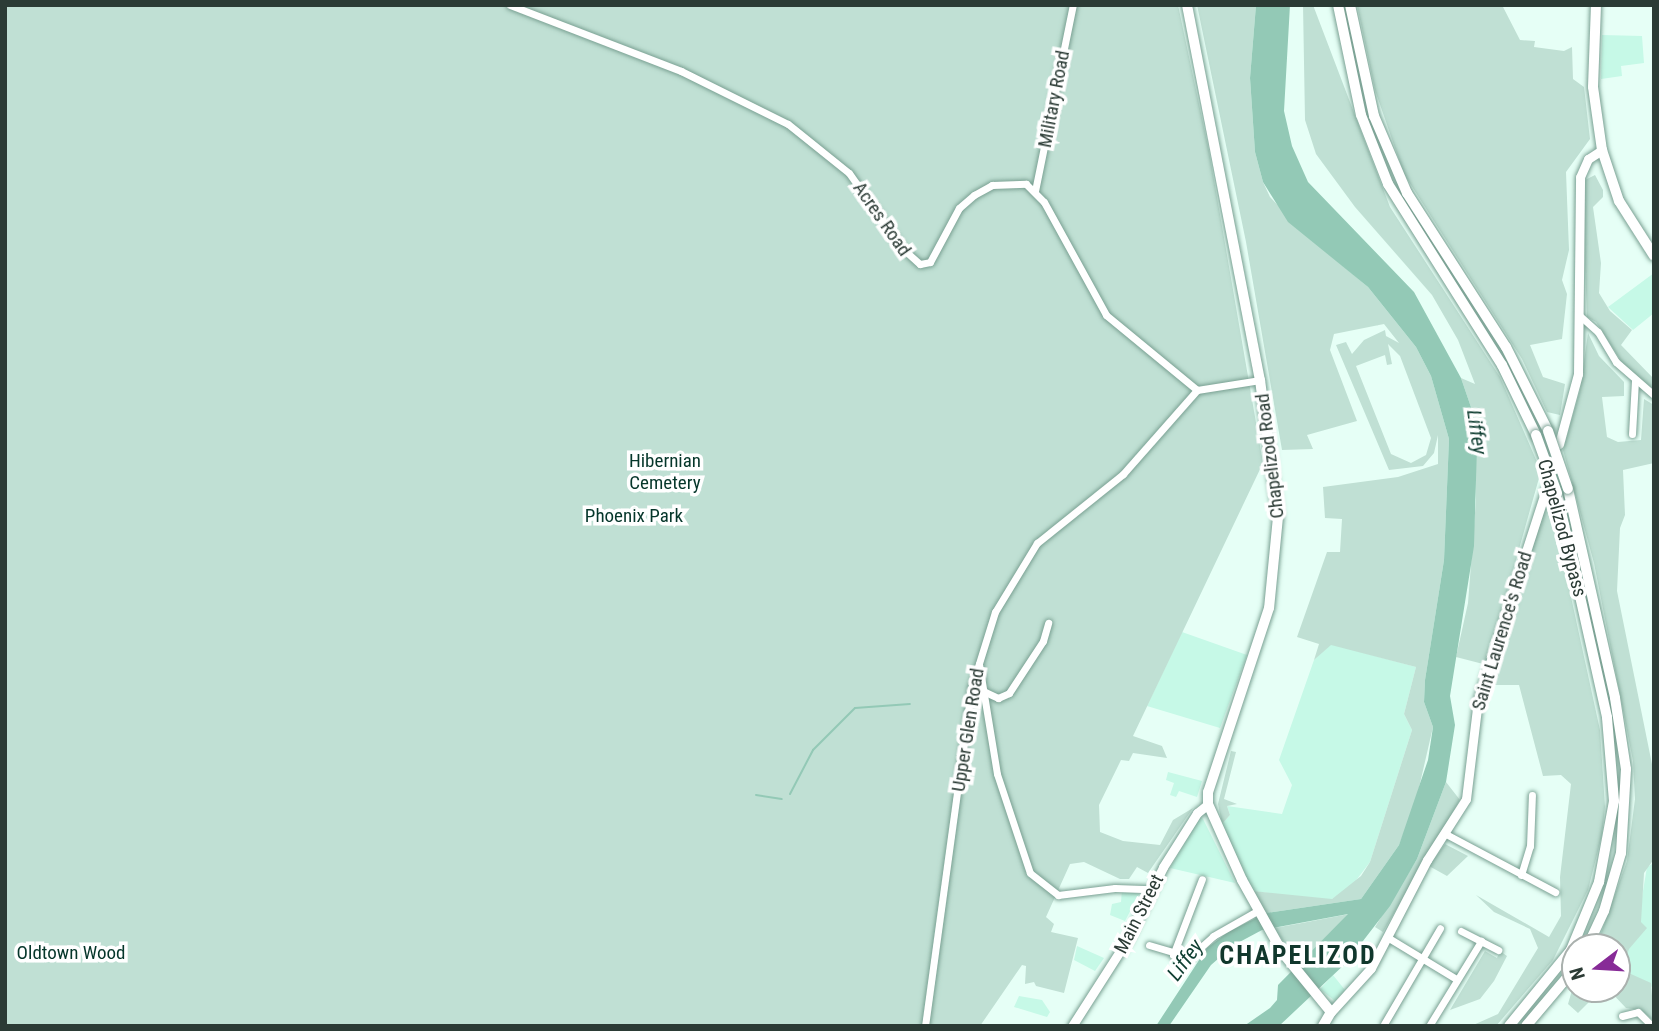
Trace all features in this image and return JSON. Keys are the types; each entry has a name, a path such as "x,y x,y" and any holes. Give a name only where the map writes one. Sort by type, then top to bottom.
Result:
{"main road":[{"name":"Chapelizod Road","path":"1186,5 1261,380 1277,497 1275,571 1267,614 1208,792 1208,804"},
{"name":"Chapelizod Bypass","path":"1338,5 1358,105 1388,184 1502,365 1536,436 1557,493 1607,717 1614,801 1599,882 1571,950 1509,1026"},
{"name":"Chapelizod Bypass","path":"1350,5 1374,116 1407,193 1506,347 1548,431 1568,489 1615,698 1626,769 1621,853 1614,883 1593,933"},
{"path":"1596,5 1593,87 1602,150 1619,201 1654,256"},
{"path":"1208,804 1270,932 1293,967 1317,992 1331,1012"},
{"path":"1526,1026 1561,985"},
{"name":"Saint Laurence's Road","path":"1323,1026 1331,1012"}],"street":[{"name":"Acres Road","path":"510,5 681,71 798,131 849,173 902,248 920,264 930,262 959,208 974,195 1013,181 1035,191"},
{"name":"Military Road","path":"1035,191 1073,5"},
{"path":"1559,444 1578,374 1580,177 1588,159 1602,150"},
{"path":"1035,191 1106,315 1197,390 1261,380"},
{"path":"1580,315 1635,380 1654,395"},
{"path":"1632,434 1635,380"},
{"name":"Upper Glen Road","path":"925,1026 978,662 1010,581 1037,543 1123,474 1197,390"},
{"name":"Saint Laurence's Road","path":"1331,1012 1358,986 1466,798 1478,700 1546,489"},
{"path":"983,690 998,698 1009,693 1044,641 1048,623"},
{"path":"978,662 997,774 1020,852 1035,879 1056,894 1150,889"},
{"path":"1521,875 1530,846 1532,795"},
{"name":"Main Street","path":"1072,1026 1127,940 1150,889 1196,813 1208,804"},
{"path":"1444,833 1555,892"},
{"path":"1173,955 1202,879"},
{"path":"1149,945 1173,955 1194,956 1213,936 1259,912"},
{"path":"1384,1024 1440,928"},
{"path":"1461,930 1497,950"},
{"path":"1387,937 1456,979"},
{"path":"1429,1026 1481,941"},
{"path":"1622,1016 1638,1012 1652,1026"}],"shaded area":[{"path":"1256,5 1290,5 1284,111 1292,146 1308,182 1414,292 1461,378 1473,413 1477,447 1474,546 1450,696 1455,725 1446,782 1417,859 1390,906 1346,963 1279,1026 1244,1026 1270,1008 1277,1000 1278,985 1348,914 1262,930 1234,945 1211,965 1169,1026 1156,1026 1207,948 1228,932 1266,913 1361,899 1399,845 1428,760 1433,727 1424,702 1425,680 1444,560 1449,439 1431,376 1416,347 1368,287 1288,222 1263,182 1255,152 1250,78"},
{"path":"1602,35 1642,36 1644,63 1621,66 1622,76 1601,79"},
{"path":"1654,273 1654,313 1633,330 1608,307"},
{"path":"1182,632 1247,655 1220,728 1147,706"},
{"path":"1331,644 1416,667 1404,714 1412,730 1370,862 1351,887 1332,899 1320,900 1253,891 1222,824 1230,815 1227,806 1282,814 1292,785 1279,760 1314,660"},
{"path":"1168,772 1202,781 1197,797 1179,791 1176,797 1170,795 1174,783 1166,780"},
{"path":"1200,817 1203,819 1235,883 1170,868"},
{"path":"1654,863 1654,988 1631,976 1631,942 1636,933 1647,867"},
{"path":"1122,890 1139,894 1125,921 1110,915 1112,904 1121,902"},
{"path":"1077,946 1104,958 1095,971 1074,960"},
{"path":"1333,975 1345,990 1335,1001 1320,989"},
{"path":"1019,996 1042,1000 1050,1012 1047,1017 1014,1007"}],"green space":[{"name":"Phoenix Park","path":"5,5 1178,5 1209,151 1263,463 1133,736 1162,746 1167,758 1133,753 1129,761 1121,760 1099,805 1100,832 1123,841 1160,845 1173,820 1193,808 1148,873 1137,867 1129,879 1120,879 1084,862 1070,864 1046,917 1054,924 1051,932 1078,938 1064,993 1036,986 1034,982 1025,984 1026,966 1022,965 980,1026 5,1026"},
{"path":"1197,5 1256,5 1250,78 1255,152 1263,182 1270,197 1307,236 1368,287 1416,347 1431,376 1449,439 1444,560 1425,680 1424,702 1433,727 1415,805 1399,845 1361,899 1266,913 1253,891 1332,899 1361,876 1370,862 1412,730 1404,714 1416,667 1331,645 1314,660 1319,644 1297,637 1327,552 1340,552 1342,519 1325,518 1323,487 1398,477 1438,464 1438,435 1434,453 1423,466 1389,470 1336,345 1346,342 1352,354 1364,340 1385,330 1386,336 1399,343 1384,324 1334,334 1330,350 1357,421 1307,435 1313,449 1282,450 1246,242","holes":["1388,344 1400,356 1431,438 1426,455 1411,463 1391,454 1356,366 1385,355 1387,365 1392,364"]},
{"path":"1303,5 1313,5 1390,207 1500,377 1541,471 1493,641 1489,643 1487,665 1456,657 1468,603 1476,500 1473,413 1461,378 1475,384 1458,340 1432,295 1355,207 1316,154 1305,120"},
{"path":"1357,5 1502,5 1520,40 1535,41 1534,47 1564,51 1572,47 1573,79 1584,87 1590,139 1566,172 1569,250 1562,280 1567,294 1562,339 1530,345 1543,377 1565,384 1560,415 1547,412 1522,359 1404,174 1375,90"},
{"path":"1595,175 1603,190 1603,197 1593,207 1601,263 1599,293 1610,311 1632,330 1621,345 1654,379 1654,390 1623,364 1596,322 1587,317 1583,208 1585,180"},
{"path":"1588,333 1599,356 1624,382 1624,396 1602,397 1607,437 1618,442 1641,440 1644,399 1654,405 1654,463 1623,470 1625,515 1620,528 1617,591 1654,774 1654,859 1644,873 1641,922 1647,928 1631,947 1631,933 1601,933 1627,861 1635,799 1633,761 1594,563 1563,450 1580,390"},
{"path":"1549,496 1600,730 1605,807 1602,835 1588,890 1566,933 1561,933 1561,944 1553,960 1496,1026 1471,1026 1498,1014 1538,948 1530,929 1494,912 1476,895 1549,937 1561,916 1560,877 1571,784 1561,775 1543,776 1519,685 1489,685"},
{"path":"1231,751 1236,752 1224,799 1237,804 1227,806 1230,815 1222,824 1218,804"},
{"path":"1446,782 1460,800 1383,932 1375,927 1417,859"},
{"path":"1445,844 1468,856 1447,876 1429,866"},
{"path":"1349,914 1299,964 1274,928 1302,923"},
{"path":"1485,951 1497,958 1500,951 1507,956 1494,981 1480,999 1450,1010"},
{"path":"1631,974 1651,983 1654,1021 1641,1010 1626,1008 1621,1003 1631,1003"},
{"path":"1568,1003 1588,1003 1578,1013"}],"waterway":[{"path":"790,794 813,750 855,708 910,704"},
{"path":"756,795 782,799"}],"district":[{"name":"CHAPELIZOD","path":"1298,956"}],"water label":[{"name":"Liffey","path":"1477,432"},
{"name":"Liffey","path":"1185,960"}],"park label":[{"name":"Hibernian Cemetery","path":"665,472"},
{"name":"Oldtown Wood","path":"71,953"}]}
